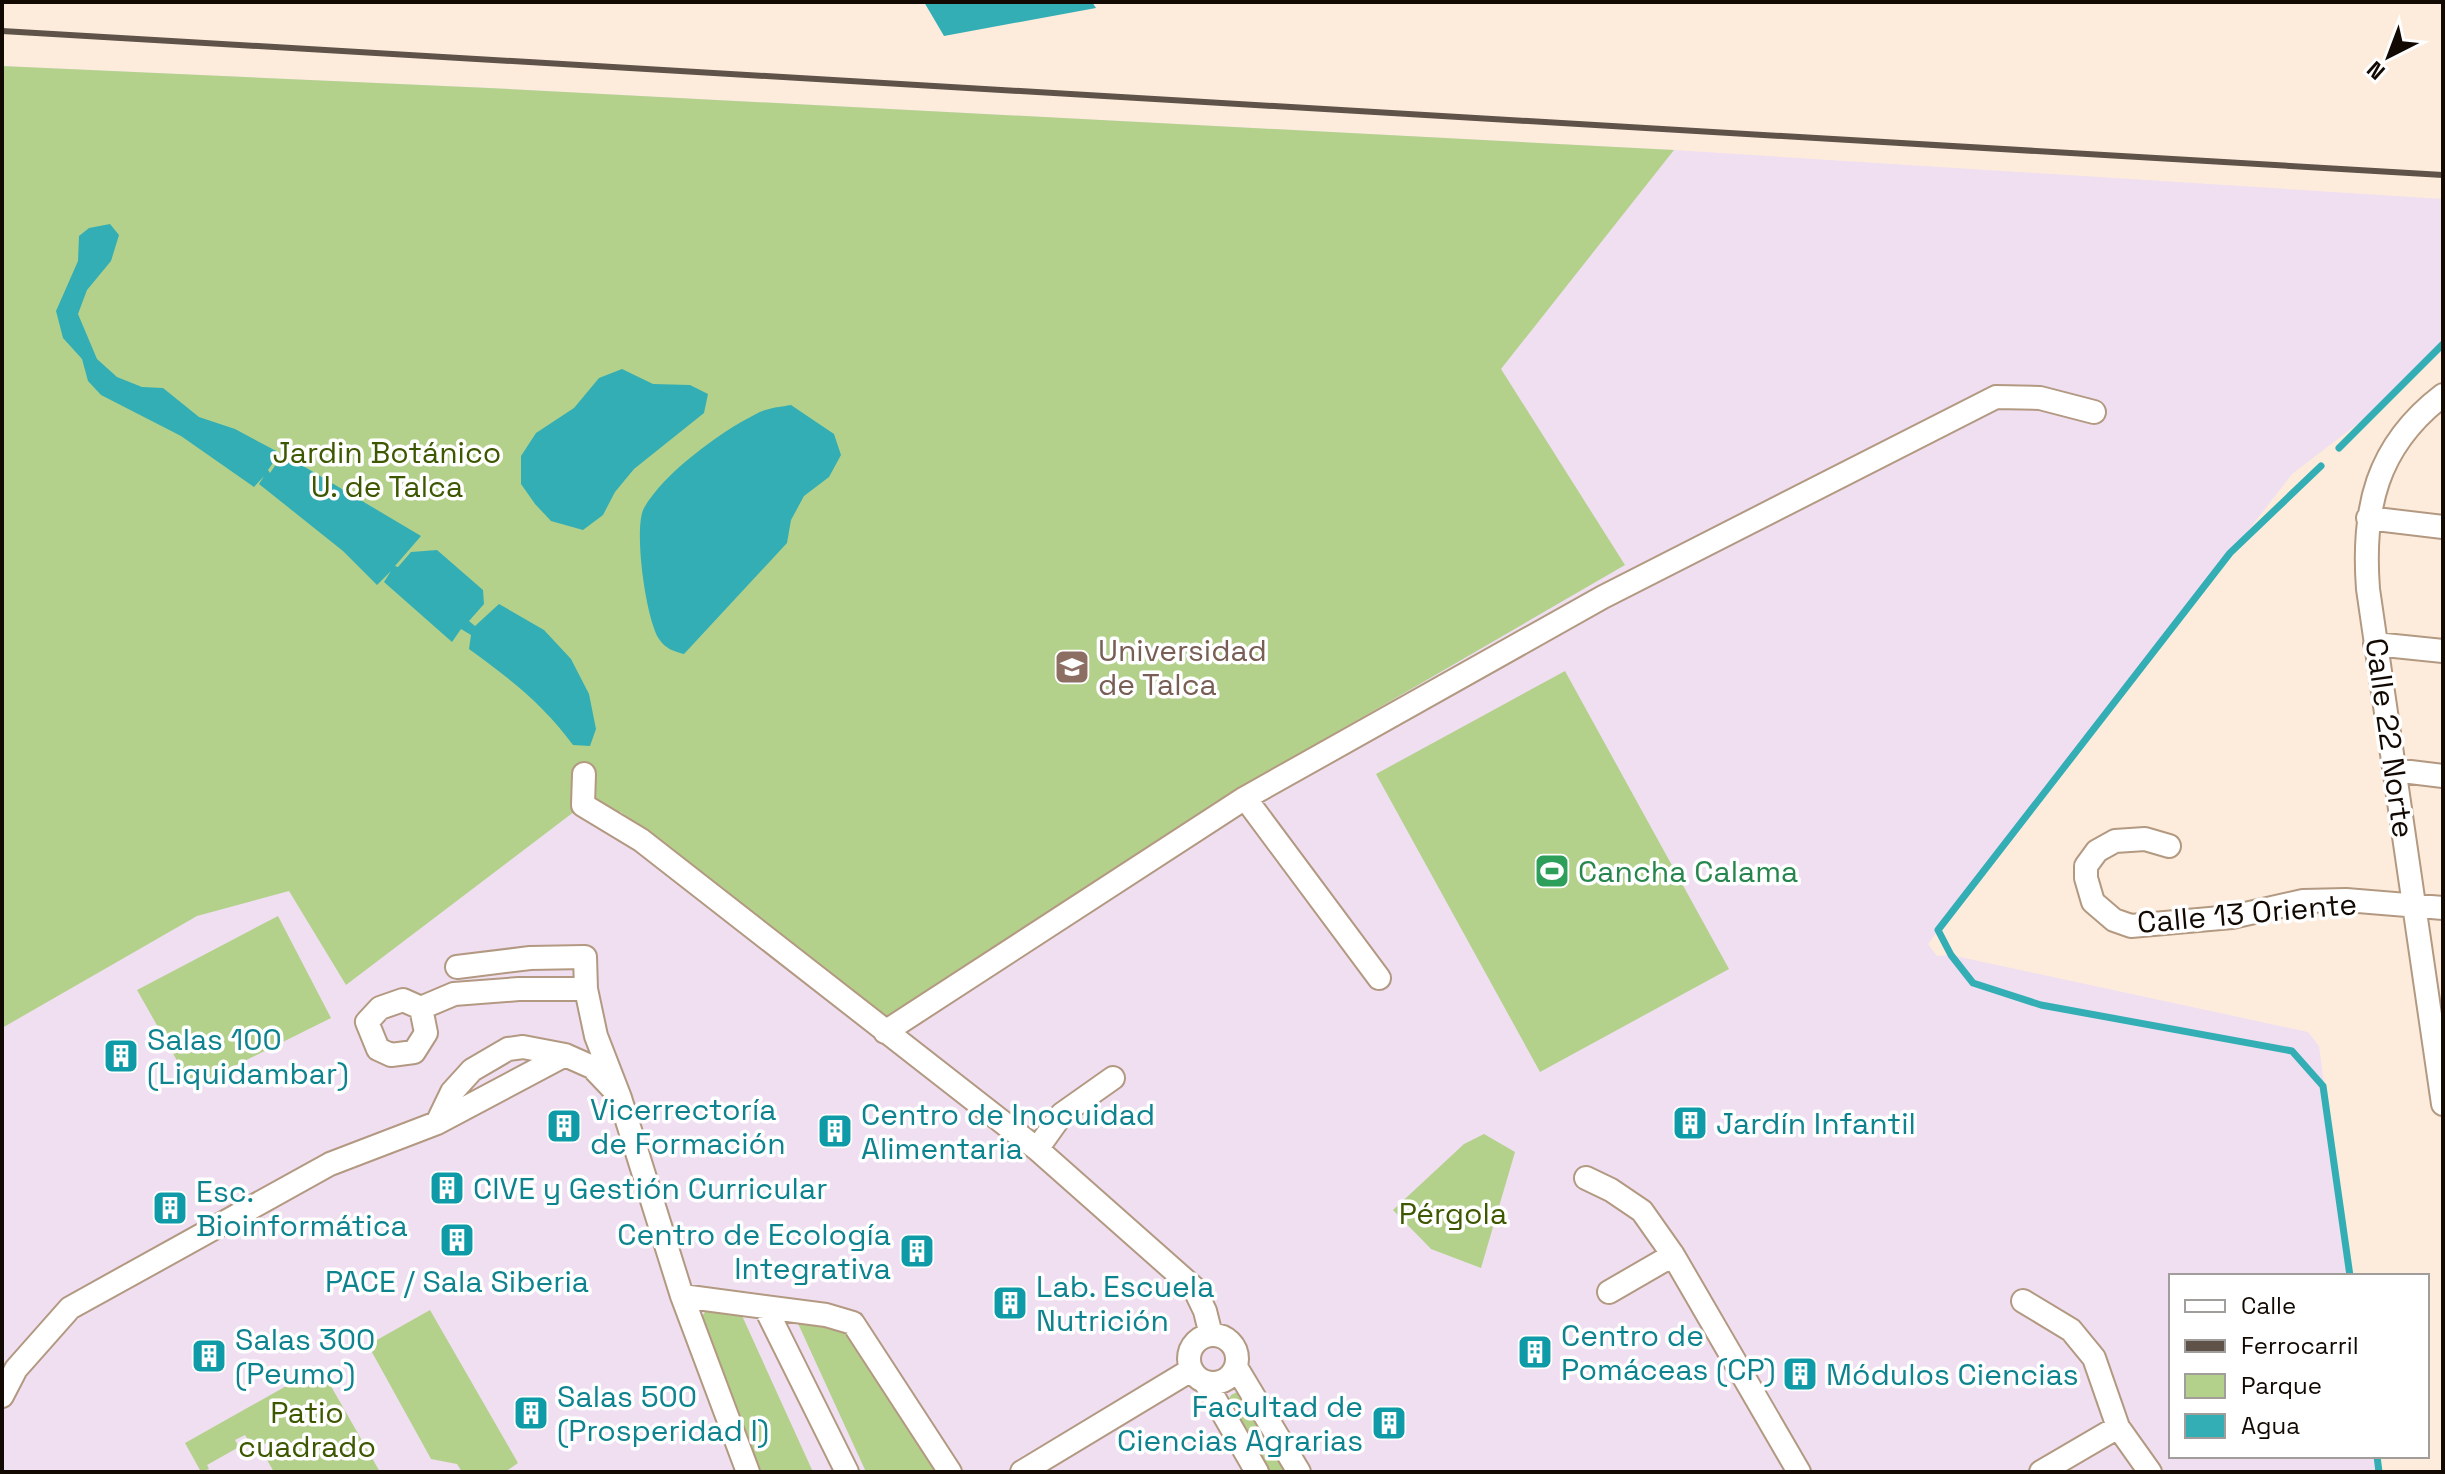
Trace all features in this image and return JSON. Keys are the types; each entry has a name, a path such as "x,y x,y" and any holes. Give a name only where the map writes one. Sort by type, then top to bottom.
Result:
{"street":[{"name":"Calle 22 Norte","path":"2443,395 2420,414 2394,447 2379,477 2368,518 2366,568 2394,770 2438,1036 2443,1104"},
{"path":"885,1032 1245,798 1603,597 1996,397 2040,398 2094,412"},
{"path":"2368,518 2443,527"},
{"path":"2375,644 2443,651"},
{"path":"2394,770 2443,776"},
{"path":"584,774 583,805 641,840 1037,1149 1194,1288 1205,1311 1211,1335"},
{"path":"1245,798 1379,978"},
{"name":"Calle 13 Oriente","path":"2169,846 2145,839 2115,841 2097,851 2086,866 2093,902 2114,920 2131,926 2232,917 2303,901 2346,900 2443,908"},
{"path":"457,967 530,958 585,957 586,989 596,1036 620,1098 682,1296 748,1472"},
{"path":"421,1008 454,994 519,989 586,989"},
{"path":"437,1123 452,1092 472,1070 508,1049 523,1047 565,1055 592,1067 620,1098"},
{"path":"2,1396 16,1369 70,1308 330,1164 437,1123 565,1055"},
{"path":"1037,1149 1062,1114 1113,1078"},
{"path":"1586,1178 1642,1211 1673,1255 1799,1472"},
{"path":"1609,1292 1673,1255"},
{"path":"682,1296 826,1315 853,1323 950,1472"},
{"path":"2023,1301 2071,1330 2094,1358 2118,1427 2150,1472"},
{"path":"765,1307 847,1472"},
{"path":"1022,1472 1198,1376 1223,1381 1236,1367 1237,1359 1229,1341 1211,1335 1202,1337 1190,1351 1198,1376 1257,1472"},
{"path":"1236,1367 1299,1472"},
{"path":"2041,1472 2118,1427"}],"shaded area":[{"name":"Universidad de Talca","path":"2,66 489,88 1674,150 2443,199 2441,352 2385,403 2292,474 1928,944 1937,956 1951,955 2308,1032 2319,1046 2350,1274 2169,1274 2169,1458 2377,1458 2379,1472 2,1472"}],"green space":[{"name":"Jardin Botánico U. de Talca","path":"2,66 489,88 1674,150 1501,369 1625,565 1244,786 886,1026 621,812 591,810 583,805 346,985 289,891 197,916 2,1028"},
{"name":"Cancha Calama","path":"1565,671 1729,969 1540,1072 1376,774"},
{"path":"278,916 331,1018 192,1087 137,990"},
{"name":"Pérgola","path":"1484,1134 1515,1152 1481,1268 1431,1249 1393,1210 1464,1144"},
{"path":"710,1304 739,1309 813,1472 761,1472 701,1318"},
{"path":"430,1310 518,1463 505,1472 462,1472 457,1464 431,1459 368,1345"},
{"path":"795,1317 844,1330 855,1339 941,1472 866,1472"},
{"name":"Patio cuadrado","path":"320,1367 380,1472 274,1472 263,1453 270,1449 266,1443 259,1447 255,1440 249,1442 245,1435 235,1440 239,1447 207,1465 209,1469 201,1472 185,1443"},
{"path":"1237,1392 1243,1394 1288,1472 1268,1472 1227,1403 1231,1395"}],"water":[{"path":"924,2 1092,2 1096,8 944,36"},
{"path":"110,224 119,235 111,261 87,290 78,314 97,359 117,377 142,387 163,388 199,417 235,429 280,453 268,470 270,473 283,454 421,536 395,566 398,567 411,552 437,550 483,590 484,604 469,621 475,626 499,604 544,630 571,659 589,694 596,729 590,746 573,745 525,693 469,649 471,635 461,629 452,642 384,582 391,571 377,585 343,551 259,484 264,476 254,487 181,436 101,395 88,381 82,359 63,338 56,311 78,261 79,236 89,228"},
{"path":"622,369 653,384 690,385 708,394 704,413 634,469 615,492 603,515 583,530 551,521 521,484 521,456 536,433 574,408 599,378"},
{"path":"791,405 834,434 841,455 829,477 804,496 791,520 787,543 684,654 670,649 654,629 646,594 640,553 644,508 665,481 710,442 760,412"}],"waterway":[{"path":"2339,448 2443,344"},
{"path":"2321,466 2230,553 1938,930 1951,955 1973,983 2041,1005 2292,1051 2323,1086 2350,1274"},
{"path":"2377,1458 2379,1472"}],"railway":[{"path":"2,31 2443,175"}],"place":[{"name":"Universidad de Talca","path":"1072,667"},
{"name":"Cancha Calama","path":"1552,871"},
{"name":"Salas 100 (Liquidambar)","path":"121,1056"},
{"name":"Jardín Infantil","path":"1690,1123"},
{"name":"Vicerrectoría de Formación","path":"564,1126"},
{"name":"Centro de Inocuidad Alimentaria","path":"835,1131"},
{"name":"CIVE y Gestión Curricular","path":"447,1188"},
{"name":"Esc. Bioinformática","path":"170,1208"},
{"name":"PACE / Sala Siberia","path":"457,1240"},
{"name":"Centro de Ecología Integrativa","path":"917,1251"},
{"name":"Lab. Escuela Nutrición","path":"1010,1303"},
{"name":"Centro de Pomáceas (CP)","path":"1535,1352"},
{"name":"Salas 300 (Peumo)","path":"209,1356"},
{"name":"Módulos Ciencias","path":"1800,1374"},
{"name":"Salas 500 (Prosperidad I)","path":"531,1413"},
{"name":"Facultad de Ciencias Agrarias","path":"1389,1423"}]}
